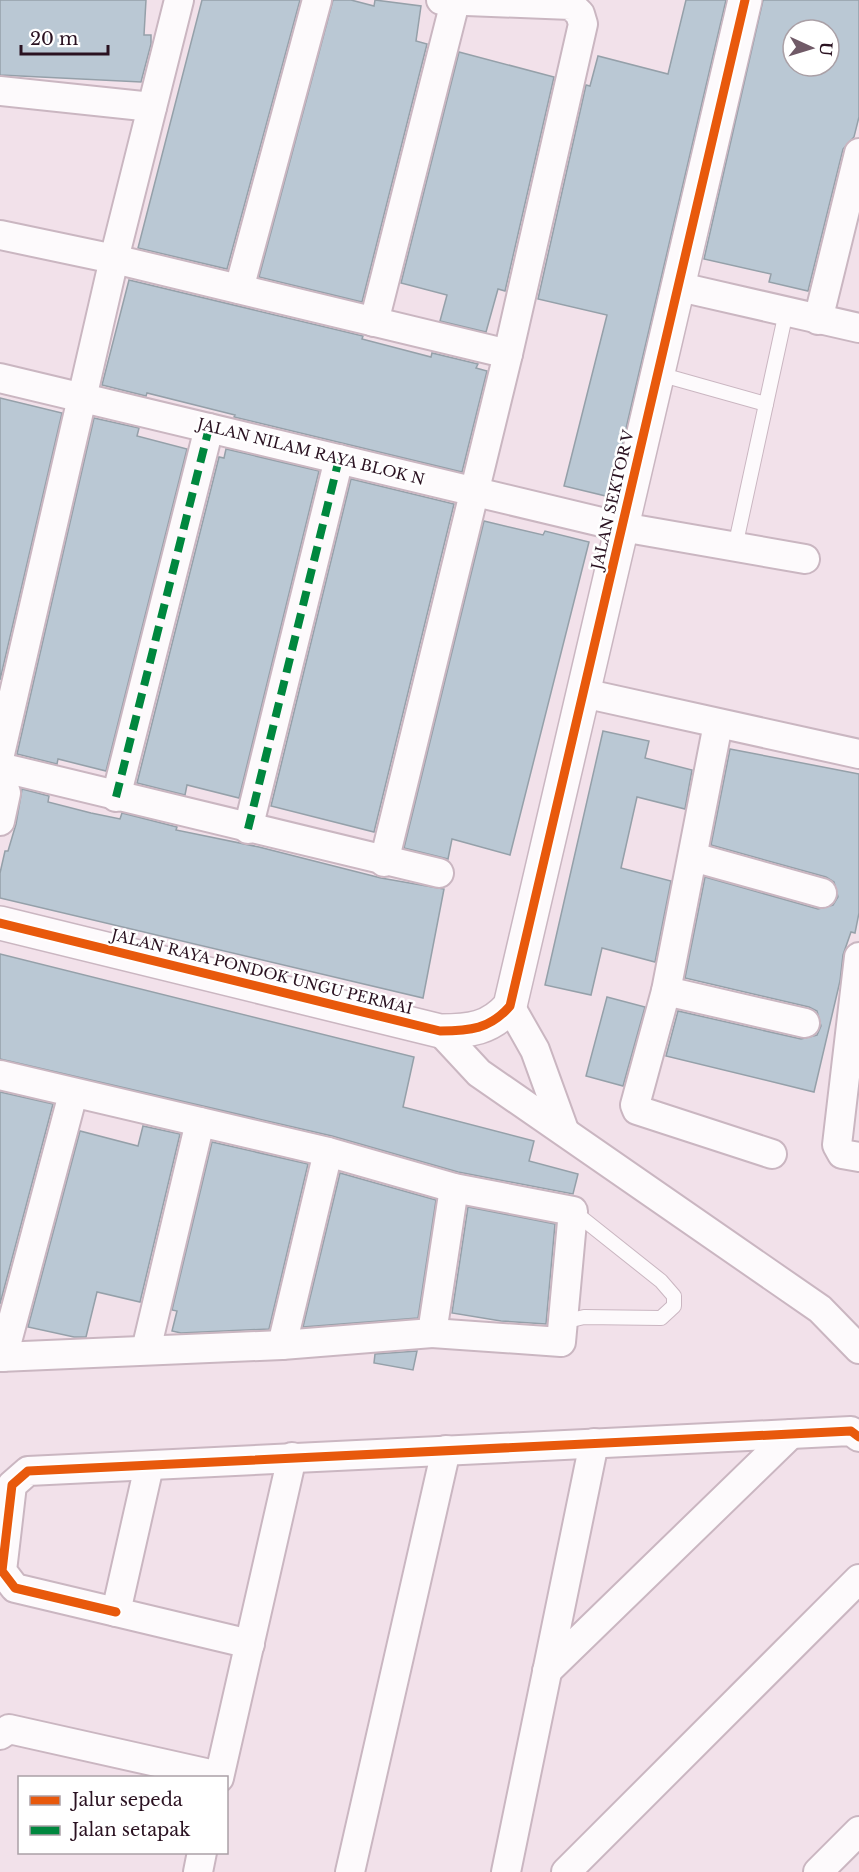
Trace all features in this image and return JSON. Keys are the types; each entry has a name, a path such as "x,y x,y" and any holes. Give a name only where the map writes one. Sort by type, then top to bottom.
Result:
{"street":[{"path":"0,754 114,259 178,0"},
{"path":"239,290 317,0"},
{"name":"JALAN SEKTOR V","path":"510,1006 680,287 745,0"},
{"path":"374,322 448,1 571,5 583,19 508,354 384,861"},
{"path":"0,91 152,107"},
{"path":"818,320 859,153"},
{"path":"0,235 114,259 508,354"},
{"path":"680,287 859,328"},
{"name":"JALAN NILAM RAYA BLOK N","path":"0,378 622,527 805,559"},
{"path":"116,797 209,428"},
{"path":"248,829 339,459"},
{"path":"583,693 859,754"},
{"path":"718,724 666,991 634,1101 637,1110 772,1154"},
{"path":"0,767 248,829 439,873"},
{"path":"0,775 6,793 0,821"},
{"path":"693,857 822,893"},
{"name":"JALAN RAYA PONDOK UNGU PERMAI","path":"0,923 440,1030 463,1031 487,1026 510,1006"},
{"path":"859,957 855,1026 837,1145 842,1154 859,1157"},
{"path":"666,991 805,1023"},
{"path":"510,1006 535,1050 564,1130"},
{"path":"440,1030 479,1073 820,1309 859,1349"},
{"path":"0,1075 73,1094 328,1152 454,1188 573,1211 561,1342 432,1334 282,1345 2,1357 73,1094"},
{"path":"146,1350 201,1122"},
{"path":"282,1345 328,1152"},
{"path":"432,1334 454,1188"},
{"path":"250,1644 15,1588 2,1571 12,1485 28,1471 851,1431 859,1437"},
{"path":"547,1671 792,1434"},
{"path":"506,1872 594,1443"},
{"path":"350,1872 446,1450"},
{"path":"219,1776 292,1457"},
{"path":"116,1612 149,1466"},
{"path":"566,1872 859,1579"},
{"path":"0,1735 9,1729 215,1776"},
{"path":"818,1872 859,1831"},
{"path":"198,1872 202,1854"}],"lane":[{"path":"735,547 786,312"},
{"path":"658,374 766,404"},
{"path":"563,1322 584,1317 661,1317 674,1306 674,1296 661,1281 573,1211"}],"building":[{"path":"0,0 146,0 144,35 151,35 151,44 141,82 0,75"},
{"path":"202,0 300,0 227,269 138,248"},
{"path":"333,0 351,0 374,6 375,0 421,6 416,41 427,44 362,302 259,277"},
{"path":"686,0 726,0 610,497 564,486 607,315 538,299 586,85 590,86 598,56 668,74"},
{"path":"763,0 859,0 859,117 854,137 843,149 808,291 769,282 771,274 704,259"},
{"path":"459,52 554,77 505,291 498,289 486,332 440,321 447,295 401,283"},
{"path":"129,280 363,336 362,339 431,357 432,353 478,364 476,368 487,371 462,472 234,417 235,415 147,393 146,396 102,385"},
{"path":"0,398 62,413 0,680"},
{"path":"94,418 139,428 137,436 187,449 106,771 58,759 57,764 17,754"},
{"path":"226,449 319,471 239,798 187,785 185,795 137,783 219,457 224,458"},
{"path":"351,479 454,504 374,832 271,806"},
{"path":"484,521 543,535 545,531 589,542 510,855 452,839 448,859 404,848"},
{"path":"603,731 649,741 645,758 692,770 685,809 637,797 621,868 671,881 655,962 602,948 591,995 545,985"},
{"path":"730,749 859,774 859,913 855,933 851,932 843,955 840,981 814,1092 666,1056 678,1011 801,1039 817,1035 821,1026 817,1011 809,1007 685,978 705,877 818,909 833,905 838,897 834,882 826,877 711,845"},
{"path":"22,789 49,796 48,802 91,813 120,819 122,813 177,827 176,830 259,847 381,878 444,889 423,998 0,898 0,873 5,851 8,851 16,824"},
{"path":"0,954 414,1057 403,1107 534,1141 529,1161 578,1174 573,1194 458,1172 332,1136 0,1059"},
{"path":"607,997 645,1007 623,1086 586,1076"},
{"path":"0,1092 53,1104 0,1304"},
{"path":"143,1126 180,1134 140,1302 97,1292 86,1337 74,1337 28,1327 80,1131 138,1146"},
{"path":"212,1142 308,1164 269,1329 181,1333 172,1331 177,1311 172,1310"},
{"path":"340,1173 436,1200 418,1318 303,1327"},
{"path":"468,1207 555,1224 546,1324 501,1321 452,1313"},
{"path":"417,1351 413,1370 374,1363 375,1354"}],"marked path":[{"path":"116,797 209,428"},
{"path":"248,829 339,459"}],"cycle path":[{"path":"0,923 440,1031 479,1027 495,1020 510,1006 745,0"},
{"path":"116,1612 15,1588 2,1571 12,1485 28,1471 851,1431 859,1437"}]}
